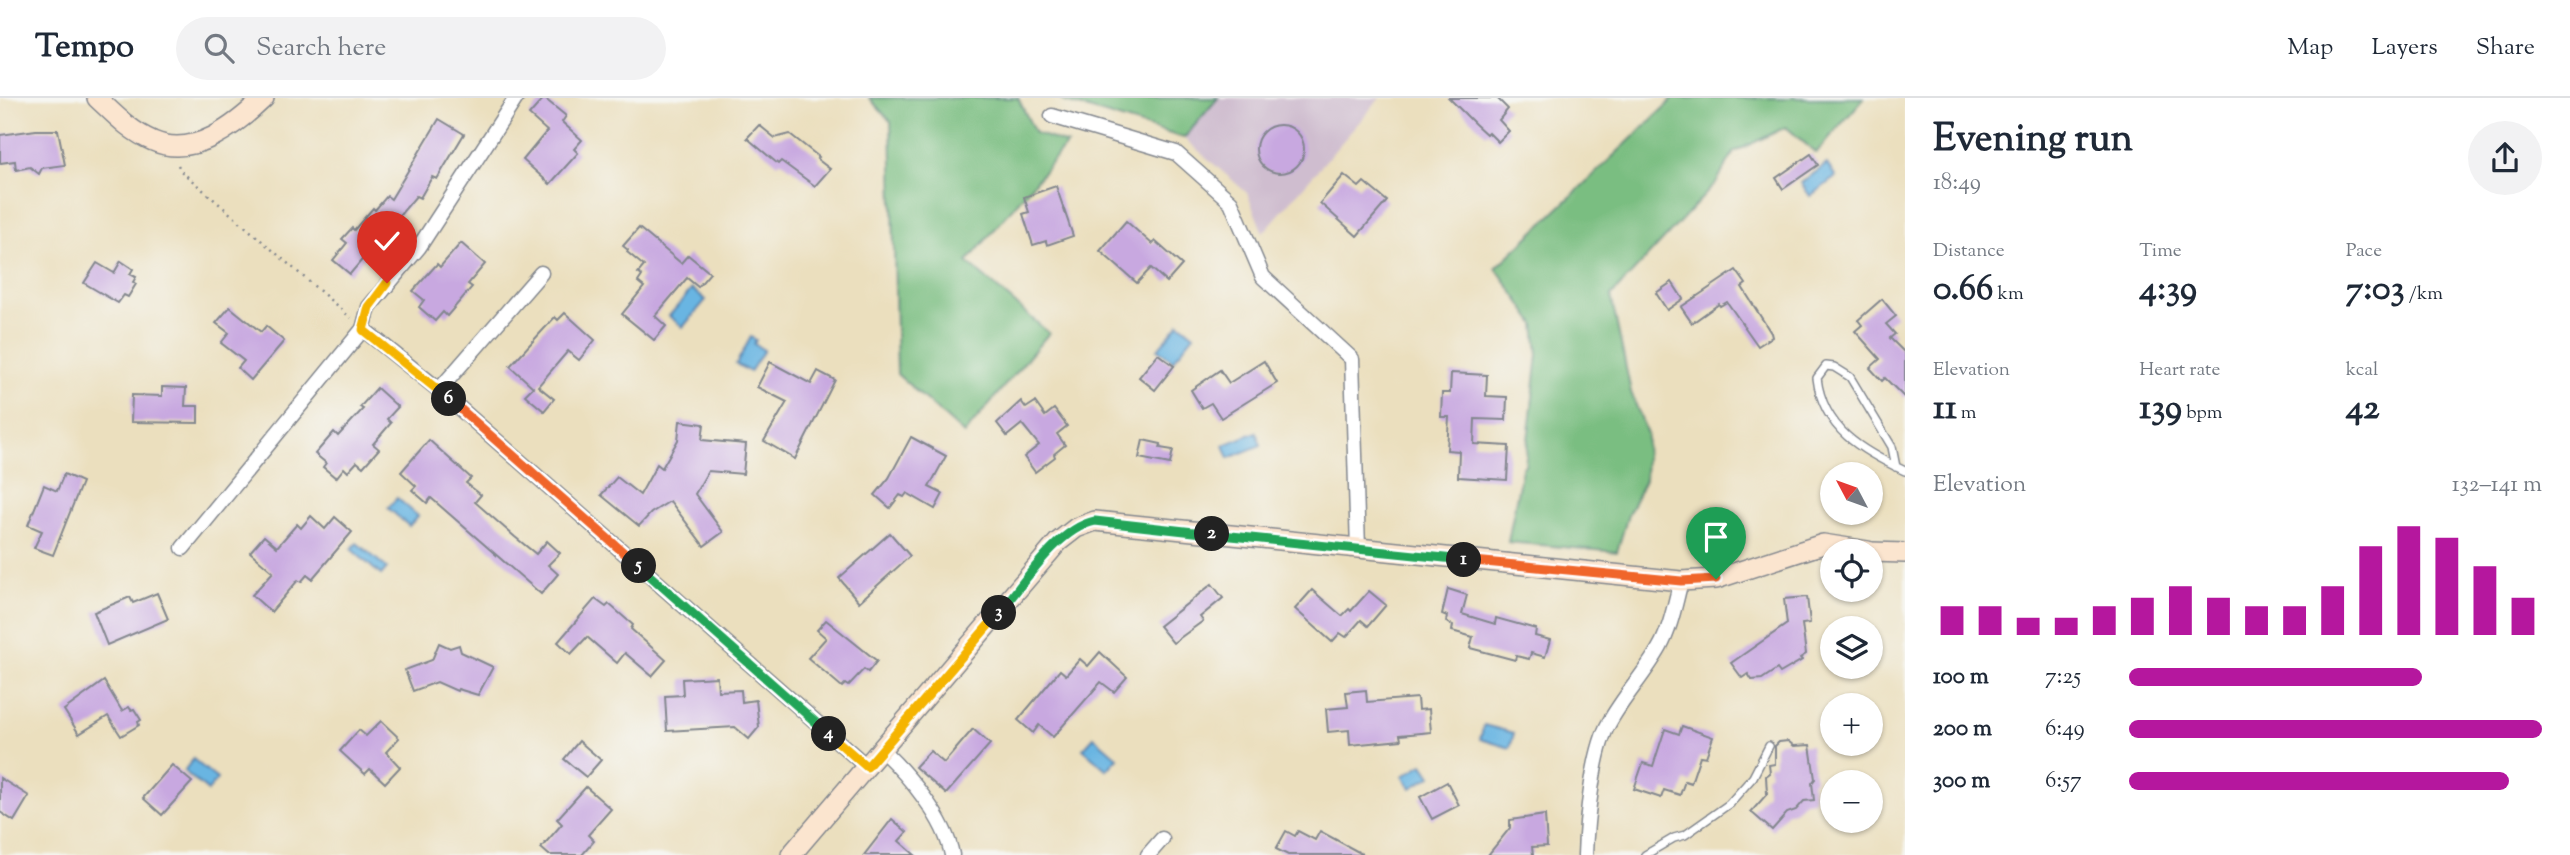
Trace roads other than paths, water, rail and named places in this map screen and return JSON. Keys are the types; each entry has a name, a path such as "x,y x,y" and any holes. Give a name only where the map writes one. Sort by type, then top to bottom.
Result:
{"street":[{"path":"97,98 144,136 169,146 189,145 218,134 264,98"},
{"path":"183,548 363,330 369,307 419,247 516,98"},
{"path":"1052,116 1176,153 1231,202 1263,277 1352,359 1358,549"},
{"path":"439,390 541,273"},
{"path":"363,330 439,390 867,767"},
{"path":"791,855 1058,542 1084,523 1095,521 1681,581 1716,579 1820,545"},
{"path":"1883,553 1905,553"},
{"path":"1584,855 1585,829 1599,751 1607,725 1660,648 1668,630 1681,581"},
{"path":"882,750 897,765 939,820 952,855"},
{"path":"1148,855 1162,839"}],"lane":[{"path":"1896,467 1892,447 1850,377 1834,367 1826,366 1817,378 1819,397 1841,433 1874,456 1896,467 1905,471"},
{"path":"1645,855 1674,838 1685,835 1729,804 1753,777 1769,746"}],"water":[{"path":"1827,164 1836,177 1810,196 1801,183"},
{"path":"692,289 706,300 683,327 669,316"},
{"path":"1179,323 1194,335 1173,361 1158,349"},
{"path":"751,337 756,340 754,344 764,350 750,372 736,364"},
{"path":"1256,432 1261,445 1229,458 1224,445"},
{"path":"397,498 418,516 409,526 388,508"},
{"path":"357,543 387,568 381,575 351,549"},
{"path":"1484,725 1514,733 1510,748 1480,739"},
{"path":"1094,737 1118,758 1107,770 1083,749"},
{"path":"193,759 217,779 208,791 184,771"},
{"path":"1423,764 1431,776 1411,788 1403,776"}]}
